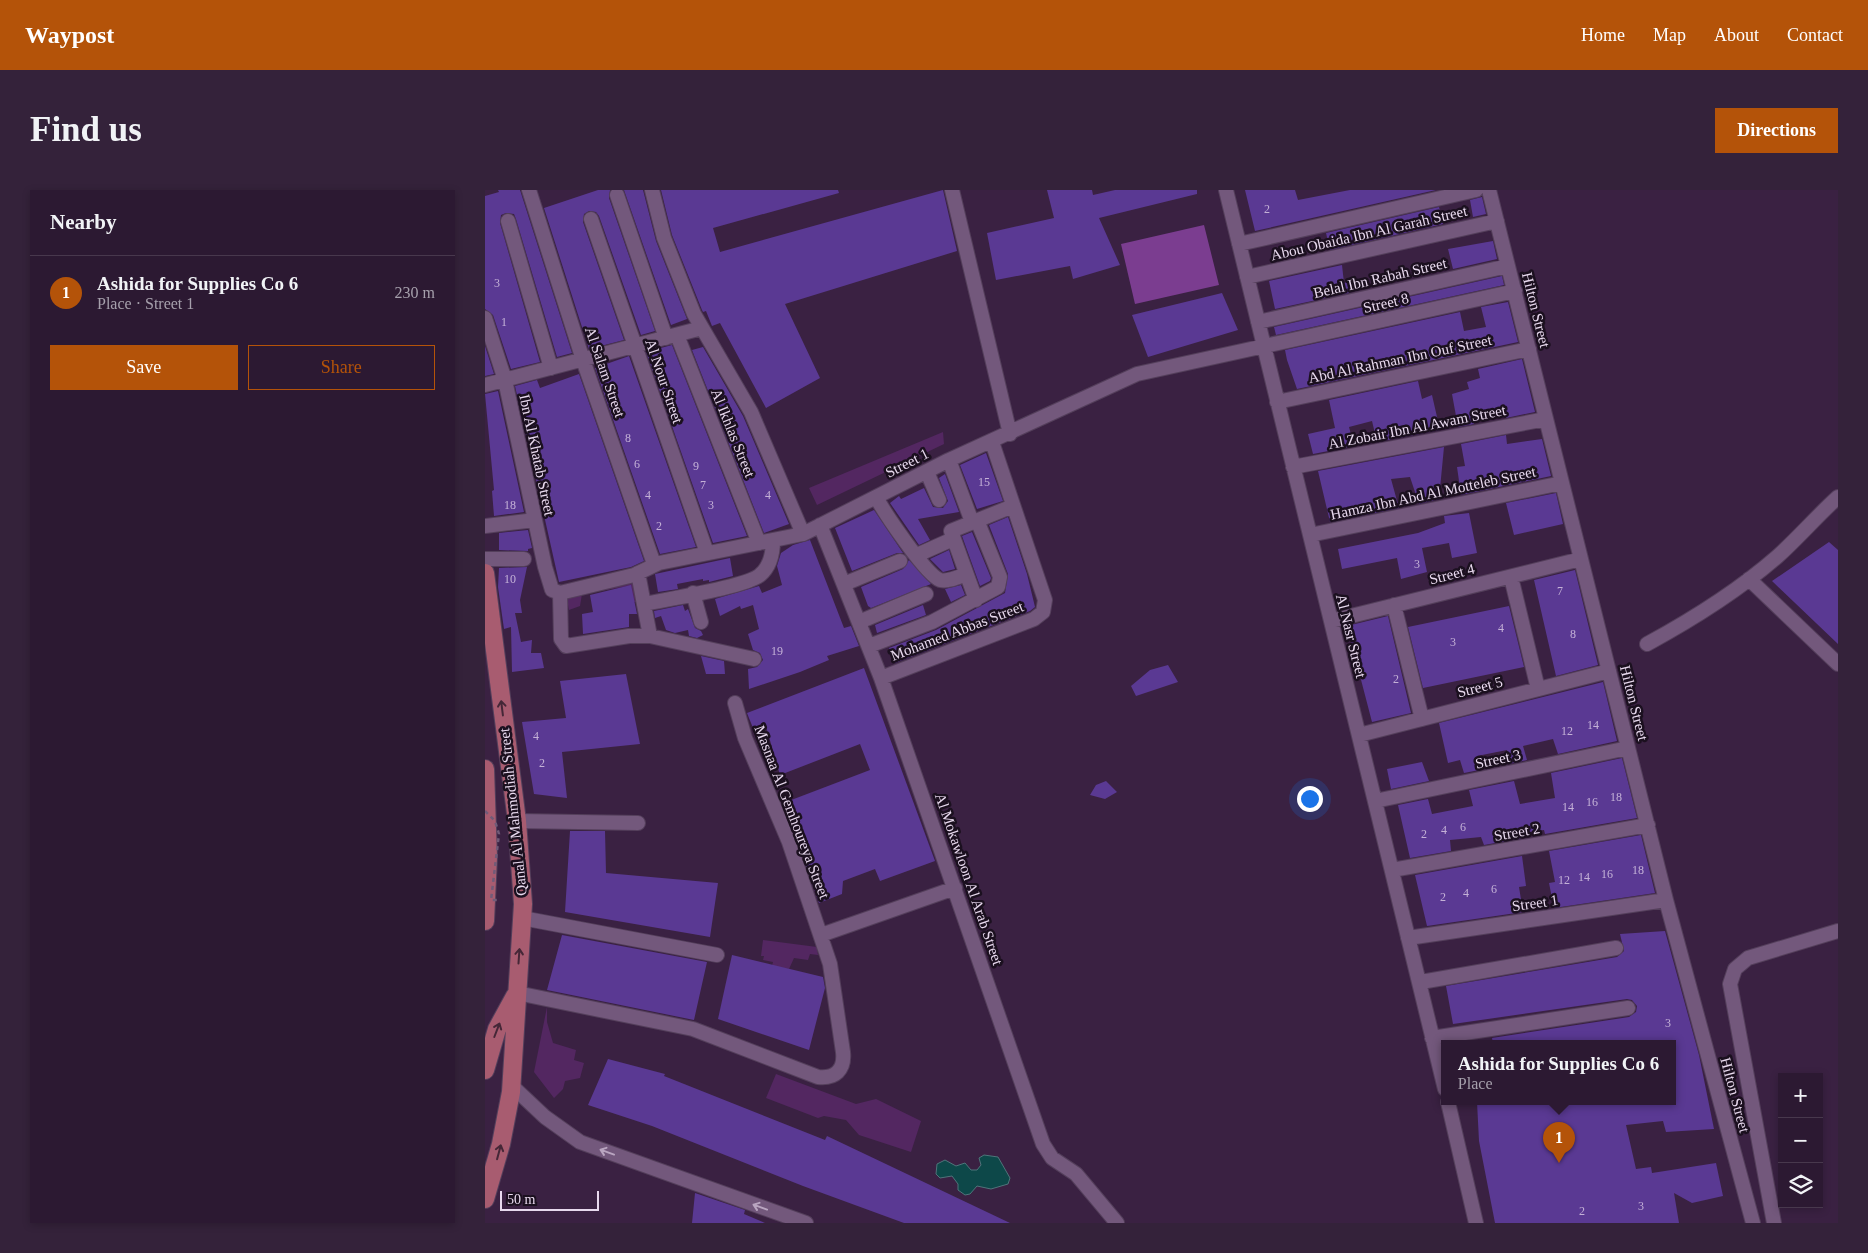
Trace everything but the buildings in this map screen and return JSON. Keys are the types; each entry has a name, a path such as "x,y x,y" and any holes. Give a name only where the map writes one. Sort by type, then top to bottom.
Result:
{"main road":[{"name":"Qanal Al Mahmodiah Street","path":"485,573 488,608 517,821 522,918 511,1085 501,1144 485,1199"},
{"name":"Qanal Al Mahmodiah Street","path":"485,769 488,857 485,921"},
{"path":"485,1070 497,1029 517,993"}],"street":[{"name":"Al Salam Street","path":"529,190 583,360 654,564"},
{"path":"652,190 671,258 702,328 717,350 751,412 803,534"},
{"path":"952,190 1009,434"},
{"name":"Al Nasr Street","path":"1226,190 1408,938 1421,982 1441,1072"},
{"path":"1239,244 1476,190"},
{"name":"Hilton Street","path":"1489,190 1666,900 1753,1223"},
{"name":"Al Ikhlas Street","path":"617,195 672,336 766,541"},
{"name":"Al Nour Street","path":"591,219 707,553"},
{"path":"508,221 551,368"},
{"name":"Abou Obaida Ibn Al Garah Street","path":"1247,277 1497,221"},
{"name":"Belal Ibn Rabah Street","path":"1258,322 1508,266"},
{"name":"Street 8","path":"1264,346 1515,291"},
{"name":"Ibn Al Khatab Street","path":"485,318 505,380 548,580 552,590 560,593"},
{"path":"485,385 702,328"},
{"name":"Street 1","path":"560,593 638,573 654,564 803,534 949,460 992,442 1137,374 1264,346"},
{"name":"Abd Al Rahman Ibn Ouf Street","path":"1277,402 1529,348"},
{"name":"Al Zobair Ibn Al Awam Street","path":"1293,467 1546,419"},
{"path":"976,600 951,530 1013,506 992,442"},
{"path":"869,646 932,622 996,589 1000,584 1000,577 949,460"},
{"path":"927,472 939,500"},
{"name":"Hamza Ibn Abd Al Motteleb Street","path":"1310,535 1562,483"},
{"path":"876,497 895,528 930,572 940,580 952,580 966,574"},
{"path":"1647,644 1700,614 1749,579 1802,534 1838,497"},
{"name":"Mohamed Abbas Street","path":"881,678 1034,619 1043,612 1045,600 1013,506"},
{"path":"485,526 535,520"},
{"name":"Al Mokawloon Al Arab Street","path":"820,525 881,678 1043,1144 1052,1158 1076,1174 1117,1223"},
{"path":"917,555 953,539"},
{"path":"644,604 743,583 760,575 771,559 766,541"},
{"path":"485,559 524,559"},
{"name":"Street 4","path":"1331,621 1581,559"},
{"path":"844,584 900,561"},
{"path":"638,573 651,636"},
{"path":"1511,576 1538,689"},
{"path":"1749,579 1838,664"},
{"path":"560,593 561,639 566,646 629,636 651,636 754,659"},
{"path":"693,593 701,622"},
{"path":"859,622 926,594"},
{"path":"1394,605 1422,719"},
{"name":"Street 5","path":"1359,735 1609,671"},
{"name":"Masnaa Al Gemhoureya Street","path":"517,993 693,1029 818,1077 827,1078 835,1075 841,1069 844,1061 830,964 789,842 745,738 735,703"},
{"name":"Street 3","path":"1375,801 1628,748"},
{"path":"517,821 638,823"},
{"name":"Street 2","path":"1392,870 1648,825"},
{"path":"821,935 955,888"},
{"name":"Street 1","path":"1408,938 1666,900"},
{"path":"522,918 717,955"},
{"path":"1774,1223 1730,984 1735,969 1748,958 1838,931"},
{"path":"1421,982 1616,948"},
{"path":"1433,1038 1628,1008"},
{"path":"511,1085 545,1117 580,1142 806,1223"},
{"path":"1449,1105 1476,1223"}],"path":[{"path":"485,811 495,821 499,834 491,900 497,900"}],"shaded area":[{"path":"1204,225 1219,285 1135,304 1121,244"},
{"path":"943,432 944,444 817,505 809,488"},
{"path":"636,578 641,602 633,602 629,586 582,594 580,606 569,610 566,595"},
{"path":"763,940 817,947 818,955 810,954 808,960 794,958 789,969 772,966 773,962 763,960 764,956 761,956"},
{"path":"547,1007 547,1022 553,1043 576,1050 574,1060 584,1063 580,1078 565,1081 563,1089 554,1098 534,1072"},
{"path":"776,1074 856,1104 876,1099 921,1121 911,1152 859,1135 846,1120 824,1116 818,1118 766,1098"},
{"path":"984,1155 998,1157 1010,1178 1008,1184 991,1189 977,1186 970,1194 965,1195 958,1190 958,1184 952,1176 940,1178 936,1174 937,1164 945,1160 956,1166 965,1163 971,1170 977,1170 981,1165 979,1158"}],"place":[{"name":"Ashida for Supplies Co 6","path":"1559,1163"}]}
